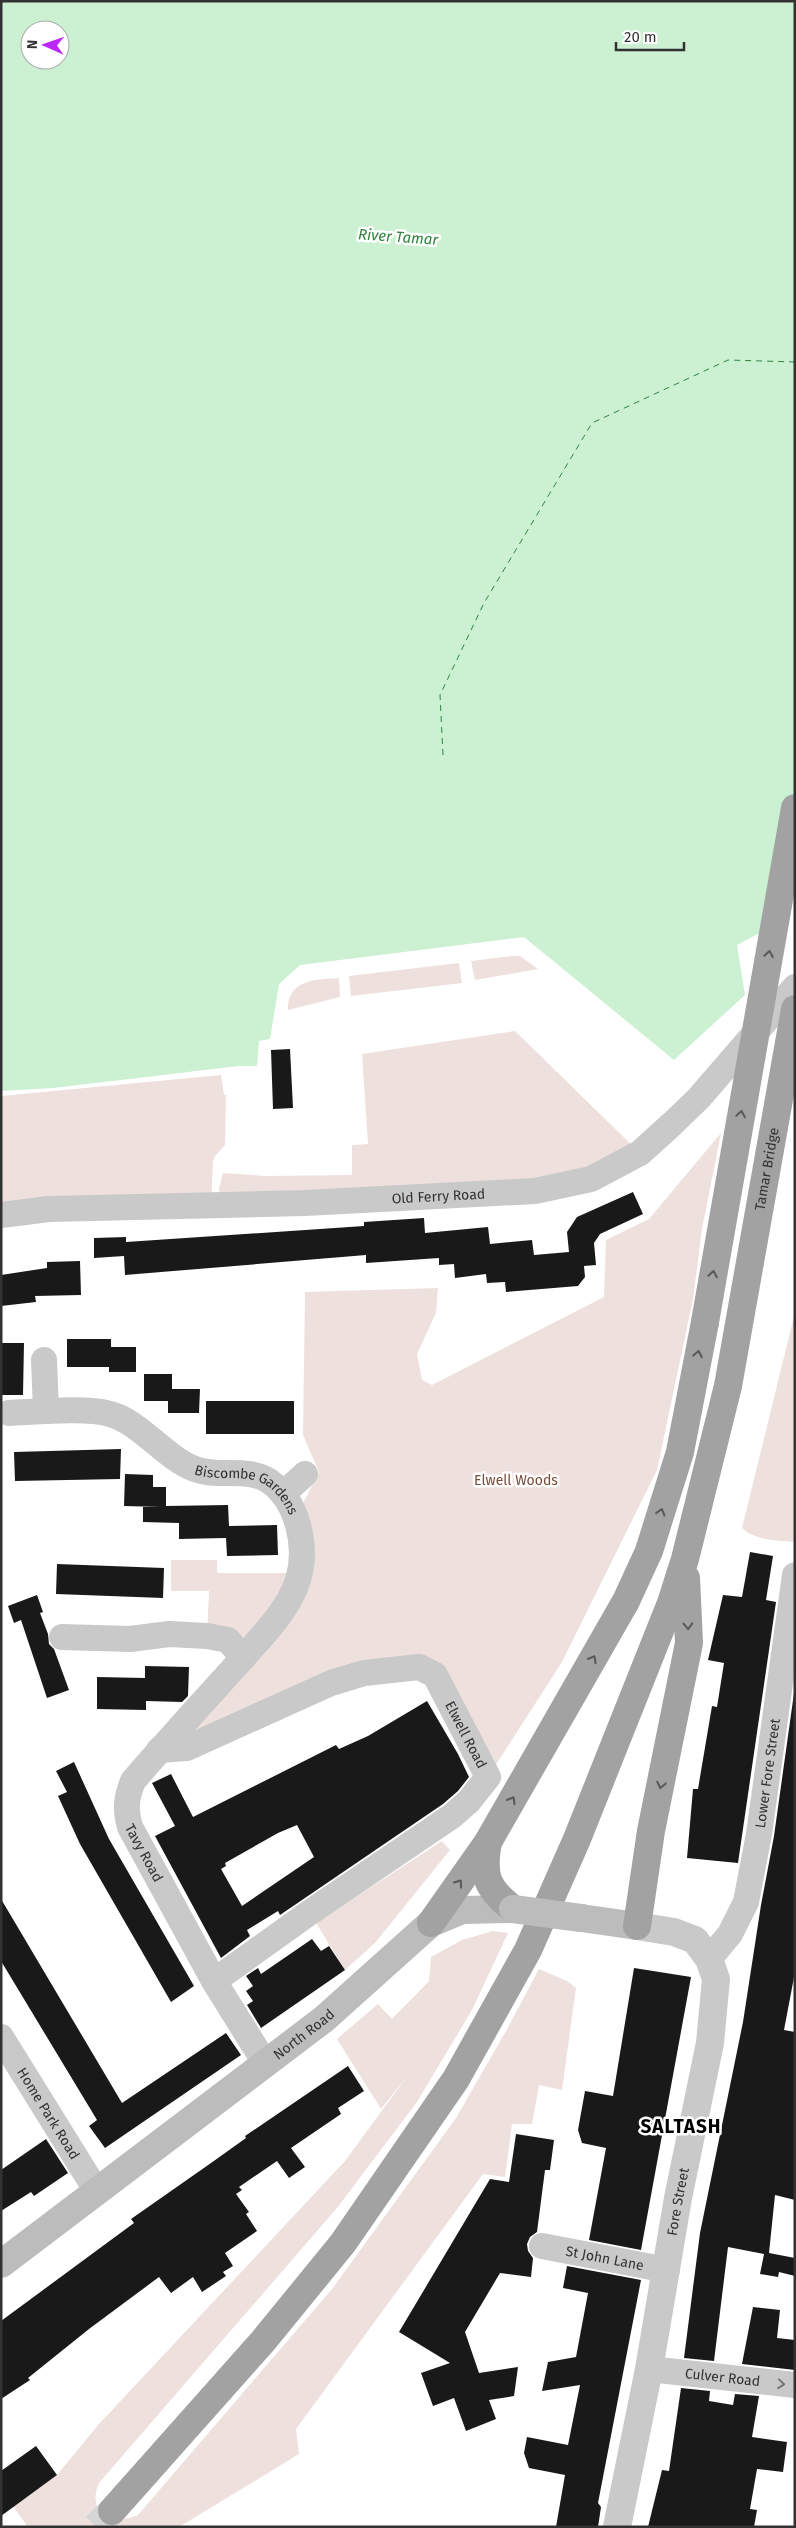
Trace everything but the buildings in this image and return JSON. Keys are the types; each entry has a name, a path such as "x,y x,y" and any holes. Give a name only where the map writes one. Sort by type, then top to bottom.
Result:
{"highway":[{"path":"431,1922 488,1842 626,1601 650,1551 680,1452 705,1322 795,808"},
{"name":"Tamar Bridge","path":"685,1559 728,1386 795,1009"},
{"path":"637,1926 651,1831 689,1643 685,1559"},
{"path":"112,2511 264,2340 343,2243 456,2079 536,1933 577,1839 629,1709 671,1603 685,1559"},
{"path":"488,1842 484,1865 488,1880 498,1897 513,1908"}],"main road":[{"name":"North Road","path":"1,2264 96,2190 324,2019 431,1922 462,1910 513,1908 637,1926"}],"street":[{"name":"Old Ferry Road","path":"1,1215 49,1209 305,1203 534,1191 591,1179 640,1153 672,1124 698,1099 795,987"},
{"path":"44,1360 46,1412"},
{"name":"Biscombe Gardens","path":"9,1413 111,1414 129,1424 182,1464 199,1471 231,1472 267,1480 283,1494 296,1517 300,1538 301,1560 298,1580 286,1604 262,1638 243,1658"},
{"path":"283,1494 305,1474"},
{"name":"Lower Fore Street","path":"710,1960 730,1934 746,1902 759,1834 784,1726 795,1576"},
{"path":"62,1637 130,1638 169,1634 207,1636 228,1640 243,1658"},
{"name":"Tavy Road","path":"243,1658 159,1750 134,1781 126,1796 126,1813 130,1828 214,1982 265,2063"},
{"name":"Elwell Road","path":"159,1750 187,1748 332,1683 364,1673 419,1667 435,1675 488,1777 470,1801 452,1816 316,1908 214,1982"},
{"name":"Fore Street","path":"617,2527 649,2369 678,2198 712,2025 716,1979 710,1960 695,1940 674,1932 637,1926"},
{"name":"Home Park Road","path":"1,2037 96,2190"},
{"name":"St John Lane","path":"542,2246 667,2270"},
{"name":"Culver Road","path":"649,2369 795,2385"}],"green space":[{"path":"520,956 538,969 475,980 471,961"},
{"path":"459,963 462,983 351,996 349,976"},
{"path":"339,978 340,997 288,1010 292,992 304,983 321,979"},
{"path":"515,1031 640,1153 594,1178 220,1204 219,1188 223,1173 265,1176 352,1175 352,1145 368,1144 362,1054"},
{"path":"221,1075 224,1095 226,1095 225,1145 213,1161 211,1204 1,1215 1,1096"},
{"name":"Elwell Woods","path":"721,1133 702,1229 693,1299 657,1470 562,1662 488,1777 435,1675 378,1671 187,1748 188,1721 242,1658 207,1636 209,1591 171,1591 171,1560 217,1560 217,1573 298,1573 296,1517 319,1472 303,1435 305,1292 438,1288 436,1313 417,1354 422,1380 432,1385 604,1297 606,1240 649,1219"},
{"path":"795,1312 795,1542 760,1538 742,1528"},
{"path":"442,1841 450,1850 375,1943 345,1970 316,1923"},
{"path":"493,1931 508,1933 472,2010 417,2102 337,2208 99,2483 96,2502 99,2509 111,2518 128,2518 138,2515 332,2289 456,2118 539,1969 567,1981 576,1988 562,2090 539,2085 532,2124 512,2124 505,2177 483,2174 296,2429 299,2454 179,2527 28,2527 1,2490 1,2470 8,2466 29,2495 57,2475 99,2424 345,2161 408,2075 381,2109 337,2039 378,2004 392,2019 429,1981 431,1957 462,1940"}],"water":[{"name":"River Tamar","path":"1,1 795,1 795,889 768,929 737,945 745,995 674,1060 524,937 300,965 279,984 270,1039 259,1041 257,1066 239,1066 53,1088 1,1091"}],"ferry route":[{"path":"443,755 440,695 484,603 592,423 728,360 795,362"}],"tunnel":[{"path":"96,2527 112,2511"}],"district":[{"name":"SALTASH","path":"681,2126"}]}
